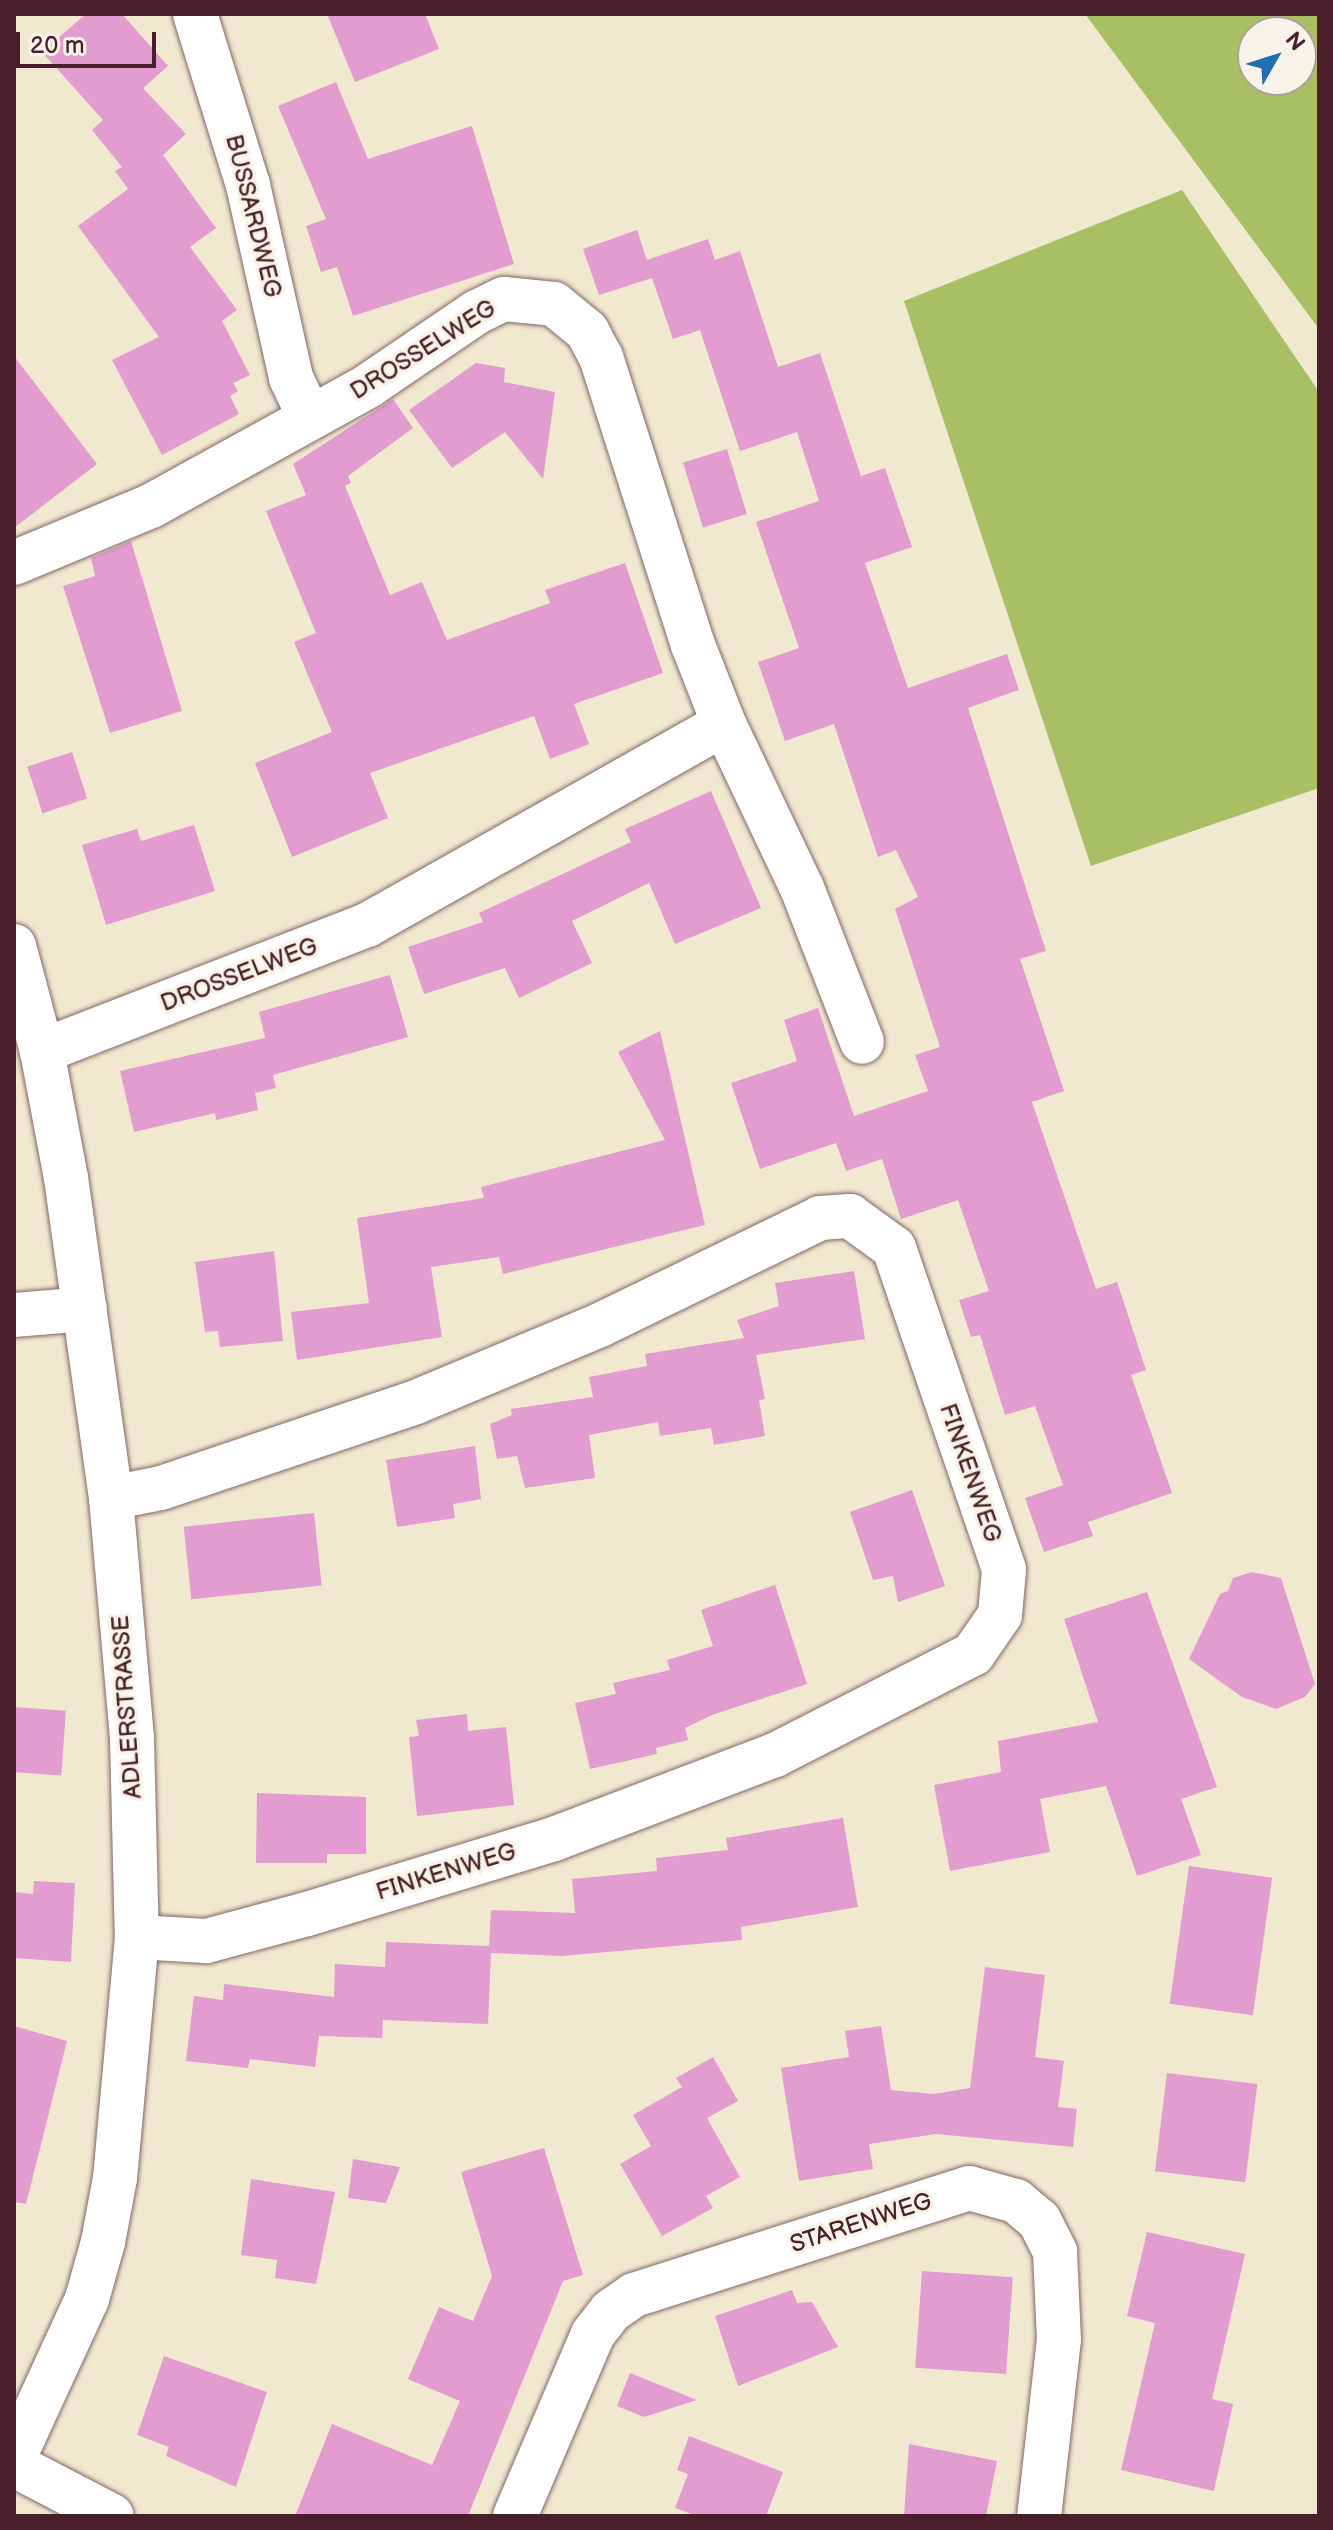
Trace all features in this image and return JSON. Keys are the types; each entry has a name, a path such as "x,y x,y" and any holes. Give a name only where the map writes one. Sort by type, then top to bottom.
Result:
{"street":[{"name":"BUSSARDWEG","path":"195,14 248,185 291,378 310,418"},
{"name":"DROSSELWEG","path":"14,563 151,506 310,418 504,299 554,304 575,319 601,357 693,645 724,724 802,888 862,1042"},
{"name":"DROSSELWEG","path":"42,1051 367,925 724,724"},
{"name":"ADLERSTRASSE","path":"14,946 42,1051 85,1309 111,1498 132,1739 137,1937 115,2178 103,2242 87,2299 14,2458"},
{"name":"FINKENWEG","path":"111,1498 161,1488 416,1402 600,1325 820,1218 850,1216 894,1248 1004,1570 1000,1615 973,1654 775,1755 554,1839 307,1914 206,1941 137,1937"},
{"path":"14,1315 85,1309"},
{"name":"STARENWEG","path":"515,2516 593,2334 611,2311 634,2295 969,2188 1016,2201 1039,2220 1055,2252 1059,2339 1039,2516"},
{"path":"14,2465 112,2516"}],"green space":[{"path":"1085,14 1319,14 1319,329"},
{"path":"1182,190 1319,392 1319,788 1091,866 904,301"}],"building":[{"path":"86,14 122,14 168,66 143,88 186,134 163,155 216,228 190,247 237,310 222,321 250,375 233,383 238,391 230,396 239,414 162,455 112,360 159,337 78,226 128,189 115,171 122,167 92,130 103,120 42,52"},
{"path":"327,14 425,14 439,49 355,82"},
{"path":"336,82 368,159 472,126 514,264 353,316 337,267 321,272 306,226 326,219 278,106"},
{"path":"637,230 647,260 708,239 715,260 740,251 778,367 820,353 861,476 885,468 912,547 865,563 908,688 1007,654 1019,690 968,708 1046,951 1020,959 1064,1091 1032,1102 1096,1289 1117,1282 1146,1370 1131,1375 1172,1493 1088,1522 1093,1536 1044,1552 1025,1498 1063,1485 1035,1406 1005,1415 980,1335 971,1337 959,1300 989,1291 958,1200 901,1219 882,1159 846,1171 836,1143 760,1169 731,1083 797,1061 784,1020 818,1008 854,1116 928,1091 915,1055 940,1047 895,909 918,897 896,850 878,857 834,724 785,741 758,662 799,648 756,522 819,501 797,432 740,451 700,330 673,339 652,278 599,295 583,249"},
{"path":"14,356 97,464 14,528"},
{"path":"476,363 505,368 504,382 555,392 543,479 505,432 452,468 409,410"},
{"path":"393,399 413,428 348,476 351,483 345,486 390,595 422,582 447,640 550,603 545,590 625,563 663,673 574,704 589,744 550,759 534,716 370,773 388,818 292,857 255,763 332,732 294,642 316,633 266,511 306,495 293,464"},
{"path":"727,449 747,514 703,527 683,462"},
{"path":"131,541 182,711 110,733 63,586 95,576 91,558"},
{"path":"72,752 87,799 42,813 27,767"},
{"path":"711,791 761,908 675,944 649,883 572,921 592,963 519,998 505,968 424,994 408,947 483,922 479,913 631,842 625,829"},
{"path":"194,825 215,891 106,925 82,845 137,829 141,841"},
{"path":"390,975 408,1037 273,1075 276,1088 255,1093 258,1110 216,1120 215,1113 134,1132 120,1071 265,1038 259,1012"},
{"path":"660,1031 705,1225 503,1274 499,1257 431,1267 442,1337 297,1360 291,1312 369,1303 357,1218 484,1198 481,1187 665,1140 618,1052"},
{"path":"274,1251 283,1341 220,1347 218,1331 205,1332 195,1262"},
{"path":"854,1271 865,1339 756,1355 765,1399 759,1400 765,1436 714,1445 711,1428 660,1436 658,1422 589,1435 595,1478 525,1488 517,1456 497,1459 490,1424 512,1415 511,1409 593,1397 589,1377 647,1366 645,1354 744,1338 737,1320 779,1306 775,1283"},
{"path":"475,1446 481,1499 453,1504 455,1518 397,1527 386,1460"},
{"path":"912,1490 945,1586 898,1602 893,1576 873,1580 850,1512"},
{"path":"314,1513 322,1586 191,1599 184,1527"},
{"path":"1252,1572 1281,1578 1315,1684 1305,1697 1276,1709 1242,1697 1189,1659 1220,1594 1228,1591 1233,1578"},
{"path":"775,1585 807,1684 712,1715 685,1728 688,1740 656,1748 657,1754 590,1769 575,1703 616,1694 613,1683 670,1670 667,1660 713,1646 701,1610"},
{"path":"1147,1592 1217,1787 1181,1799 1201,1855 1137,1876 1106,1786 1040,1799 1050,1852 950,1871 934,1785 1001,1772 998,1741 1098,1722 1064,1619"},
{"path":"14,1707 66,1711 61,1775 14,1772"},
{"path":"467,1714 468,1731 506,1727 514,1805 417,1816 409,1737 419,1736 416,1720"},
{"path":"257,1793 366,1797 366,1854 327,1854 327,1863 256,1863"},
{"path":"843,1818 858,1907 741,1927 742,1940 562,1956 491,1953 488,2024 383,2020 382,2038 319,2036 315,2067 250,2059 248,2068 186,2061 194,1996 223,2000 224,1984 334,1997 335,1964 385,1967 386,1942 489,1946 491,1910 575,1913 572,1879 657,1871 656,1858 728,1850 726,1838"},
{"path":"1189,1866 1272,1878 1253,2015 1170,2004"},
{"path":"34,1881 75,1883 71,1962 14,1958 14,1892 33,1894"},
{"path":"985,1967 1045,1975 1035,2057 1064,2061 1058,2107 1077,2109 1073,2147 936,2134 869,2144 873,2169 799,2181 781,2068 849,2057 845,2031 881,2026 891,2090 933,2094 970,2088"},
{"path":"14,2026 67,2041 26,2204 14,2202"},
{"path":"713,2057 738,2101 707,2118 740,2177 706,2196 713,2208 662,2236 620,2164 651,2146 633,2115 682,2087 676,2078"},
{"path":"1167,2073 1257,2084 1245,2182 1155,2171"},
{"path":"544,2148 583,2275 563,2281 468,2516 295,2516 332,2424 432,2465 460,2401 408,2379 439,2307 473,2321 492,2276 461,2172"},
{"path":"353,2159 400,2167 386,2203 348,2198"},
{"path":"251,2179 335,2192 316,2284 275,2278 277,2260 241,2255"},
{"path":"1147,2232 1245,2254 1212,2399 1233,2404 1214,2491 1121,2470 1155,2323 1127,2316"},
{"path":"922,2271 1013,2277 1006,2374 915,2368"},
{"path":"792,2290 797,2303 812,2302 838,2347 738,2386 715,2316"},
{"path":"164,2356 267,2392 236,2487 166,2456 169,2447 137,2435"},
{"path":"630,2373 697,2400 644,2417 617,2406"},
{"path":"689,2436 783,2472 766,2516 697,2516 675,2508 688,2474 677,2470"},
{"path":"909,2444 997,2461 986,2516 904,2516"}]}
